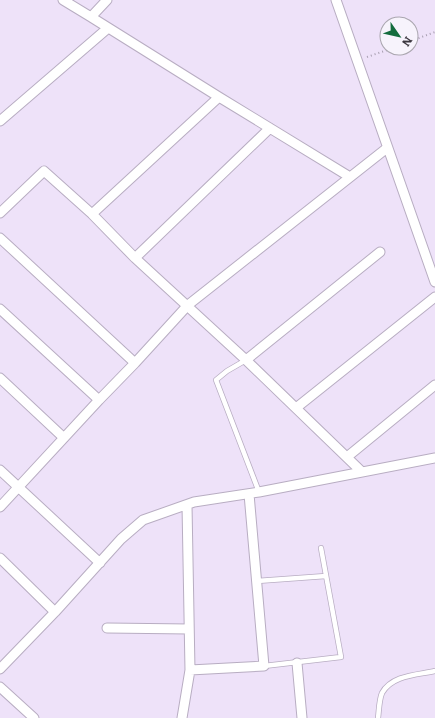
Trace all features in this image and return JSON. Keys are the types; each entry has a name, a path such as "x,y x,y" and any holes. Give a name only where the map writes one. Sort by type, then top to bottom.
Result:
{"street":[{"path":"63,0 350,177"},
{"path":"91,17 108,0"},
{"path":"336,0 435,282"},
{"path":"0,121 108,28"},
{"path":"92,214 219,97"},
{"path":"135,258 270,128"},
{"path":"0,507 188,305 387,148"},
{"path":"0,213 44,171 92,214 135,258 188,305 362,472"},
{"path":"0,238 135,363"},
{"path":"246,360 380,252"},
{"path":"296,408 435,297"},
{"path":"0,310 99,400"},
{"path":"0,378 64,438"},
{"path":"347,457 435,385"},
{"path":"0,669 55,612 121,539 143,520 194,502 249,494 435,458"},
{"path":"0,470 100,563"},
{"path":"190,670 264,666 249,494"},
{"path":"182,718 190,670 187,505"},
{"path":"0,558 55,612"},
{"path":"107,628 189,628"},
{"path":"297,663 302,718"},
{"path":"0,687 34,718"}],"lane":[{"path":"246,360 227,371 216,380 259,492"},
{"path":"264,666 341,657 321,548"},
{"path":"257,581 326,576"},
{"path":"378,718 382,694 389,685 399,678 435,671"}],"path":[{"path":"419,38 435,32"},
{"path":"357,61 379,53"}]}
